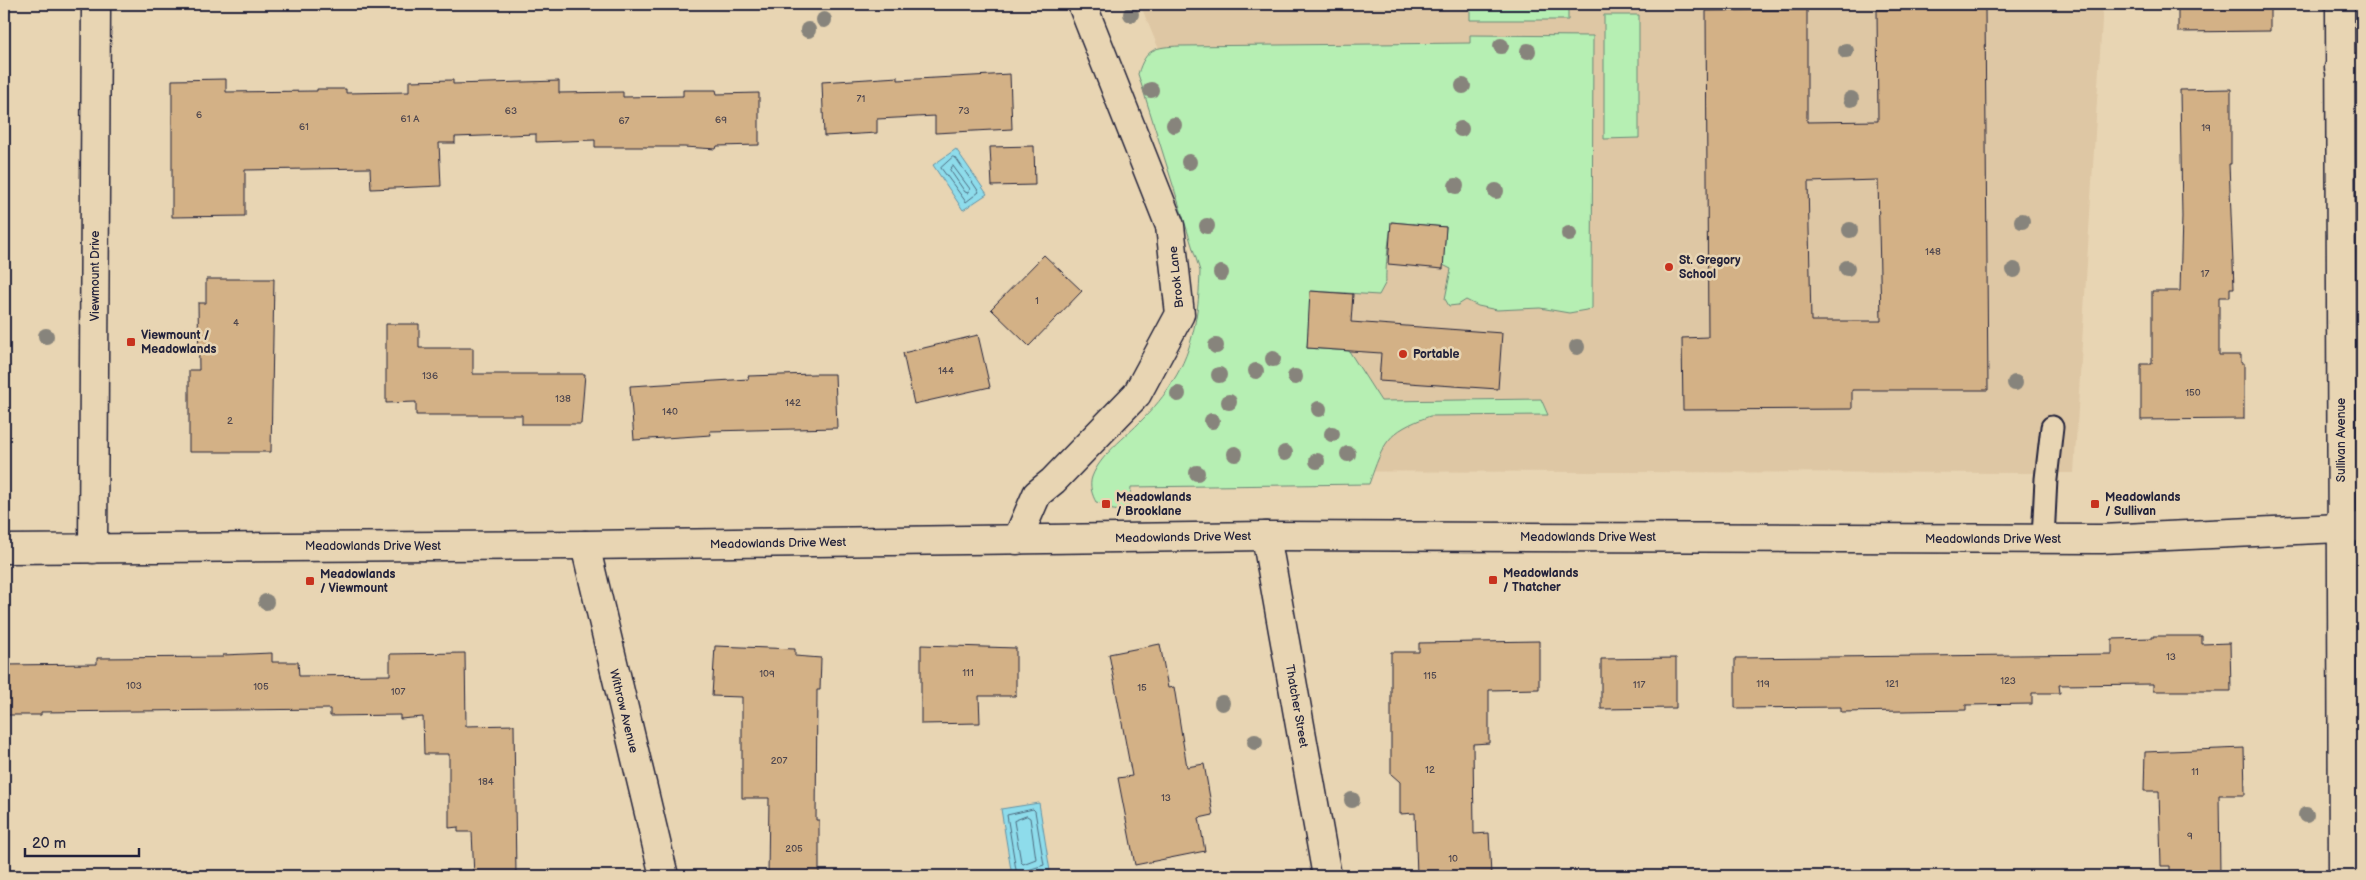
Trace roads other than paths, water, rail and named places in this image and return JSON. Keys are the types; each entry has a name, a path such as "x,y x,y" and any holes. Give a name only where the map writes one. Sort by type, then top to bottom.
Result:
{"street":[{"name":"Viewmount Drive","path":"92,549 96,4"},
{"name":"Brook Lane","path":"1018,540 1037,494 1053,481 1137,394 1180,314 1170,226 1082,4"},
{"name":"Sullivan Avenue","path":"2340,4 2351,68 2352,527 2344,876"},
{"name":"Meadowlands Drive West","path":"4,549 584,545 1266,536 2102,539 2352,527"},
{"name":"Thatcher Street","path":"1266,536 1327,876"},
{"name":"Withrow Avenue","path":"584,545 664,876"}],"lane":[{"path":"2043,539 2046,479 2052,427"}],"water":[{"path":"956,149 987,194 963,210 933,165"},
{"path":"1039,803 1050,871 1012,876 1001,809"}],"place":[{"name":"St. Gregory School","path":"1669,267"},
{"name":"Viewmount / Meadowlands","path":"131,342"},
{"name":"Portable","path":"1403,354"},
{"name":"Meadowlands / Brooklane","path":"1106,504"},
{"name":"Meadowlands / Sullivan","path":"2095,504"},
{"name":"Meadowlands / Thatcher","path":"1493,580"},
{"name":"Meadowlands / Viewmount","path":"310,581"}]}
